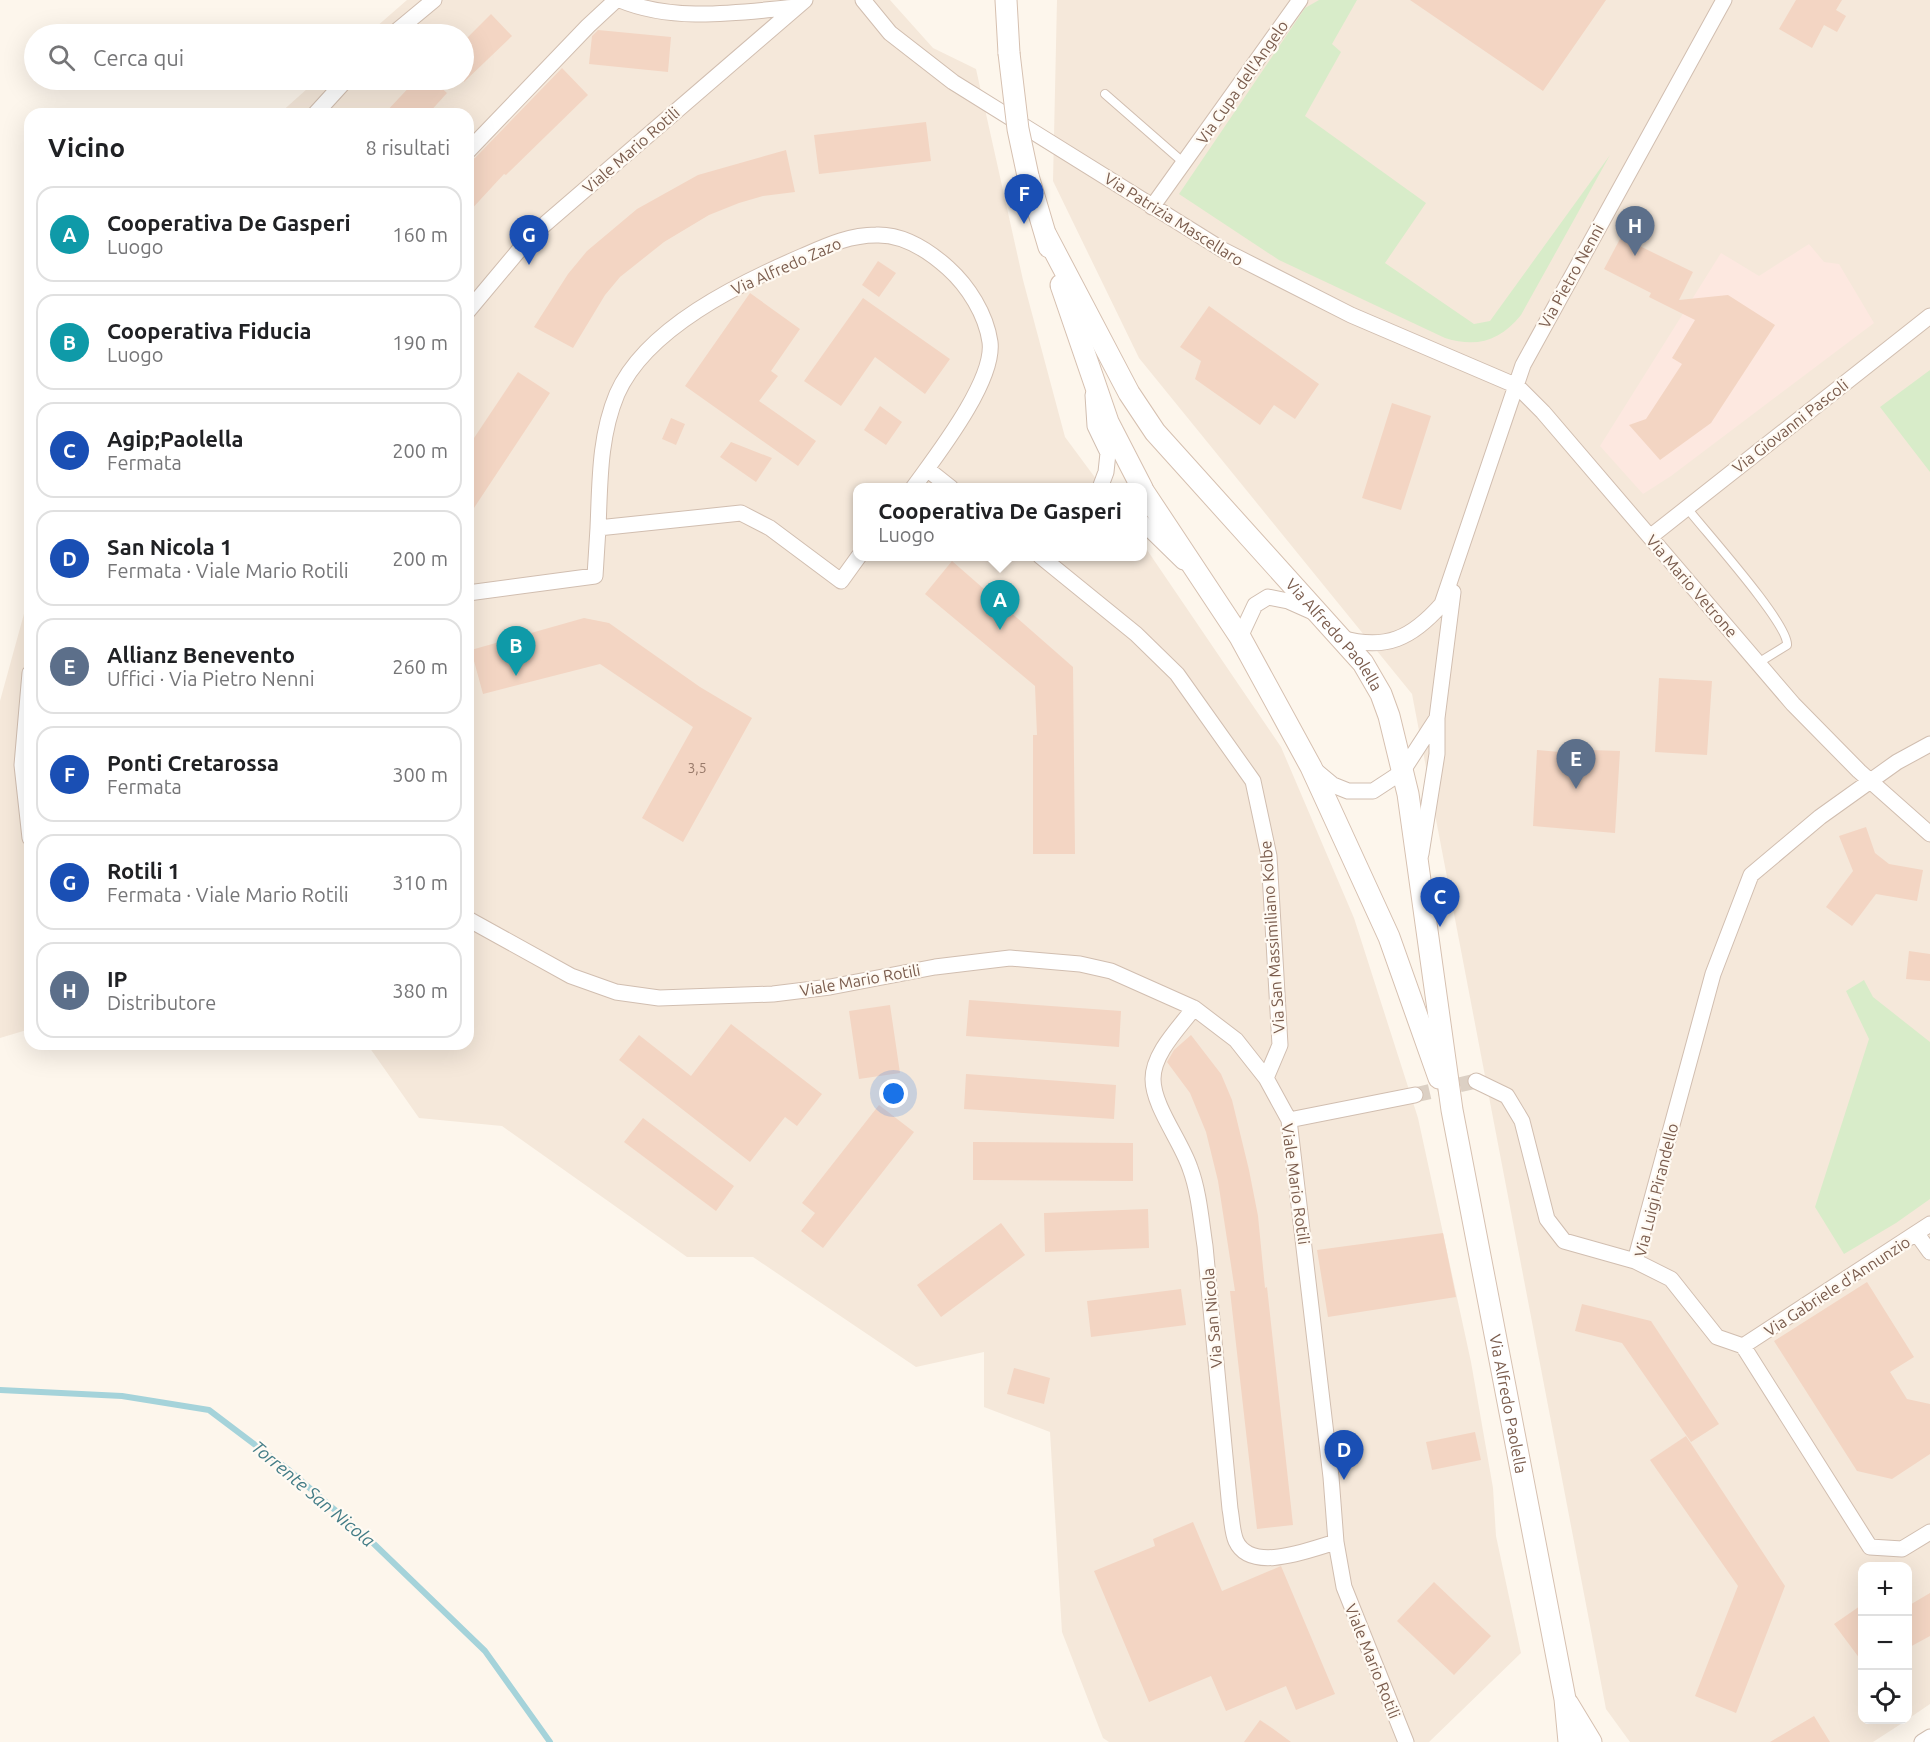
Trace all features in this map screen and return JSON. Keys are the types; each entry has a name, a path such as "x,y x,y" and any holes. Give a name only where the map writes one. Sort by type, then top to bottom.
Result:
{"main road":[{"name":"Via Alfredo Paolella","path":"1006,0 1018,129 1028,176 1092,380 1113,432 1139,483"},
{"name":"Via Alfredo Paolella","path":"1046,235 1129,393 1155,432 1363,663 1381,694 1402,772 1452,1110 1565,1699 1569,1742"},
{"name":"Via Alfredo Paolella","path":"1147,496 1240,637 1311,767 1389,936 1452,1110"},
{"name":"Via Alfredo Paolella","path":"1565,1699 1591,1742"}],"street":[{"path":"405,24 434,0"},
{"path":"474,145 588,26 618,0 668,13 737,12 801,3"},
{"name":"Via Patrizia Mascellaro","path":"863,0 890,33 926,64 1152,207 1273,278 1351,315 1517,386"},
{"name":"Via Cupa dell'Angelo","path":"1152,207 1300,0"},
{"name":"Via Pietro Nenni","path":"1338,637 1363,644 1399,640 1425,624 1442,604 1523,365 1558,297 1724,0"},
{"name":"Viale Mario Rotili","path":"474,303 530,237 801,3"},
{"path":"320,108 337,90"},
{"name":"Via Alfredo Zazo","path":"474,592 596,576 602,450 618,393 641,359 664,336 744,282 844,239 875,235 897,237 934,255 968,290 984,322 990,343 976,396 917,483"},
{"name":"Via Giovanni Pascoli","path":"1650,537 1930,316"},
{"path":"1092,380 1095,426 1107,453 1106,472 1102,483"},
{"name":"Via Mario Vetrone","path":"1517,386 1543,412 1793,704 1871,782 1930,834"},
{"path":"927,469 945,483"},
{"path":"598,528 741,513 770,528 841,581 856,561"},
{"path":"1147,526 1210,590"},
{"name":"Via San Massimiliano Kolbe","path":"1052,561 1136,634 1177,674 1253,781 1269,856 1280,1045 1266,1078"},
{"name":"Via Pietro Nenni","path":"1402,772 1437,718 1456,568"},
{"path":"1240,637 1255,605 1269,597 1288,601 1318,615"},
{"path":"1418,875 1437,754 1437,718"},
{"path":"24,742 22,765 24,783"},
{"name":"Via Luigi Pirandello","path":"1743,1346 1717,1337 1671,1279 1635,1261 1713,974 1751,875 1820,817 1897,762 1930,744"},
{"path":"1311,767 1333,785 1348,791 1373,791 1402,772"},
{"name":"Viale Mario Rotili","path":"474,921 571,976 616,992 659,998 773,994 831,987 935,967 1010,958 1080,964 1111,971 1194,1008 1236,1040 1266,1078 1289,1120 1331,1477 1336,1542 1344,1587 1355,1620 1406,1742"},
{"name":"Via San Nicola","path":"1194,1008 1156,1062 1153,1079 1159,1104 1182,1146 1191,1172 1205,1246 1226,1476 1236,1542 1246,1552 1262,1559 1336,1542"},
{"path":"1476,1081 1507,1096 1522,1121 1547,1219 1564,1241 1635,1261"},
{"path":"1289,1120 1415,1095"},
{"name":"Via Gabriele d'Annunzio","path":"1743,1346 1930,1224"},
{"path":"1917,1234 1930,1252"},
{"path":"1743,1346 1870,1547 1902,1550 1930,1532"},
{"path":"1922,1742 1930,1737"}],"lane":[{"path":"1105,94 1184,163"},
{"path":"1687,508 1770,611 1788,637 1787,645 1758,663"}],"shaded area":[{"path":"407,0 890,0 933,48 976,69 1023,280 1065,437 1099,483 853,483 853,561 1147,561 1147,550 1281,747 1354,918 1418,1118 1471,1362 1493,1488 1496,1536 1521,1653 1429,1742 1109,1742 1103,1738 1062,1632 1050,1432 984,1407 984,1352 916,1367 753,1257 687,1257 502,1126 419,1118 371,1050 474,1050 474,108 286,108 306,90 474,90 474,24 379,24"},
{"path":"1057,0 1930,0 1930,1704 1912,1716 1912,1562 1858,1562 1858,1724 1901,1724 1873,1742 1630,1742 1606,1709 1412,694 1139,358 1053,181"},
{"path":"1809,244 1824,262 1839,264 1874,323 1671,476 1643,494 1600,446 1721,253 1759,276"},
{"path":"24,614 24,1031 0,1038 0,701"}],"green space":[{"path":"1319,0 1357,0 1332,44 1341,52 1305,116 1426,203 1385,263 1474,324 1490,321 1610,155 1521,315 1505,331 1496,336 1478,342 1445,338 1279,260 1179,194 1305,8"},
{"path":"1930,370 1930,472 1880,407"},
{"path":"1864,980 1873,997 1930,1042 1930,1199 1896,1223 1844,1254 1815,1207 1869,1039 1846,991"}],"building":[{"path":"1410,0 1606,0 1543,91"},
{"path":"1796,0 1842,0 1836,10 1846,16 1837,32 1824,25 1812,48 1779,29"},
{"path":"491,14 512,36 474,72 474,31"},
{"path":"598,30 671,37 668,72 589,64 592,36"},
{"path":"562,68 588,95 506,175 504,174 474,206 475,158"},
{"path":"407,90 444,90 447,93 433,108 390,108"},
{"path":"926,122 931,161 819,174 814,135"},
{"path":"786,150 795,192 763,196 739,203 709,215 664,242 620,277 605,295 573,348 534,327 568,274 587,251 637,209 698,175"},
{"path":"1621,237 1693,272 1679,300 1728,295 1775,325 1711,423 1660,460 1629,425 1646,419 1682,364 1672,358 1695,320 1649,297 1651,293 1604,269"},
{"path":"878,261 896,273 879,297 862,285"},
{"path":"750,293 800,329 771,371 778,376 759,401 816,441 798,466 685,386"},
{"path":"863,298 950,359 925,394 875,357 841,406 804,381"},
{"path":"1209,306 1319,384 1295,419 1274,405 1260,425 1195,379 1201,361 1180,347"},
{"path":"518,372 550,393 474,508 474,438"},
{"path":"1392,403 1431,416 1401,510 1362,498"},
{"path":"880,406 902,422 886,445 864,430"},
{"path":"671,418 685,424 676,445 662,439"},
{"path":"731,442 772,458 756,482 720,457"},
{"path":"952,561 1073,667 1075,854 1033,854 1033,735 1037,735 1035,686 925,594"},
{"path":"584,618 609,623 700,687 752,718 683,842 642,818 693,727 600,664 483,694 474,661 474,649"},
{"path":"1659,678 1712,681 1707,755 1655,752"},
{"path":"1537,750 1560,752 1559,758 1590,760 1590,750 1620,751 1615,833 1533,826"},
{"path":"1866,827 1875,853 1889,864 1923,870 1917,901 1876,894 1852,926 1826,907 1853,871 1839,836"},
{"path":"1909,951 1930,954 1930,981 1906,979"},
{"path":"969,1000 1121,1011 1119,1047 966,1036"},
{"path":"890,1005 900,1073 859,1079 849,1011"},
{"path":"731,1024 822,1094 797,1126 785,1117 750,1162 619,1060 639,1035 691,1076"},
{"path":"1191,1035 1221,1074 1232,1100 1249,1170 1258,1216 1265,1288 1267,1287 1293,1525 1257,1529 1230,1291 1235,1291 1218,1181 1206,1132 1190,1093 1167,1062 1174,1050"},
{"path":"966,1074 1116,1085 1114,1119 964,1109"},
{"path":"879,1105 914,1132 823,1248 801,1231 815,1213 802,1203"},
{"path":"643,1118 734,1186 716,1211 624,1142"},
{"path":"973,1142 1133,1143 1133,1181 973,1180"},
{"path":"1148,1209 1149,1248 1045,1252 1044,1213"},
{"path":"1001,1223 1025,1255 941,1317 917,1285"},
{"path":"1443,1233 1456,1297 1328,1317 1317,1250"},
{"path":"1867,1282 1914,1357 1890,1372 1907,1399 1930,1404 1930,1454 1892,1479 1857,1471 1774,1341"},
{"path":"1181,1289 1186,1325 1091,1337 1087,1301"},
{"path":"1582,1304 1651,1321 1719,1424 1691,1442 1622,1343 1575,1331"},
{"path":"1014,1368 1050,1378 1044,1404 1007,1394"},
{"path":"1475,1432 1481,1460 1432,1470 1426,1442"},
{"path":"1686,1436 1785,1586 1736,1713 1695,1696 1738,1586 1650,1460"},
{"path":"1193,1522 1222,1591 1281,1566 1335,1694 1296,1710 1286,1686 1226,1711 1211,1676 1149,1702 1094,1571 1155,1546 1153,1539"},
{"path":"1434,1582 1491,1636 1454,1675 1397,1621"},
{"path":"1930,1593 1930,1636 1912,1646 1912,1616 1912,1604"},
{"path":"1858,1607 1858,1656 1834,1624"},
{"path":"1814,1716 1830,1742 1770,1742"},
{"path":"1260,1720 1272,1728 1291,1742 1244,1742"}],"waterway":[{"name":"Torrente San Nicola","path":"0,1390 122,1396 209,1410 290,1471 373,1543 485,1651 550,1742"}],"tunnel":[{"path":"1415,1095 1476,1081"}],"place":[{"name":"Ponti Cretarossa","path":"1024,224"},
{"name":"IP","path":"1635,256"},
{"name":"Rotili 1","path":"529,265"},
{"name":"Cooperativa De Gasperi","path":"1000,630"},
{"name":"Cooperativa Fiducia","path":"516,676"},
{"name":"Allianz Benevento","path":"1576,789"},
{"name":"Agip;Paolella","path":"1440,927"},
{"name":"San Nicola 1","path":"1344,1480"}]}
